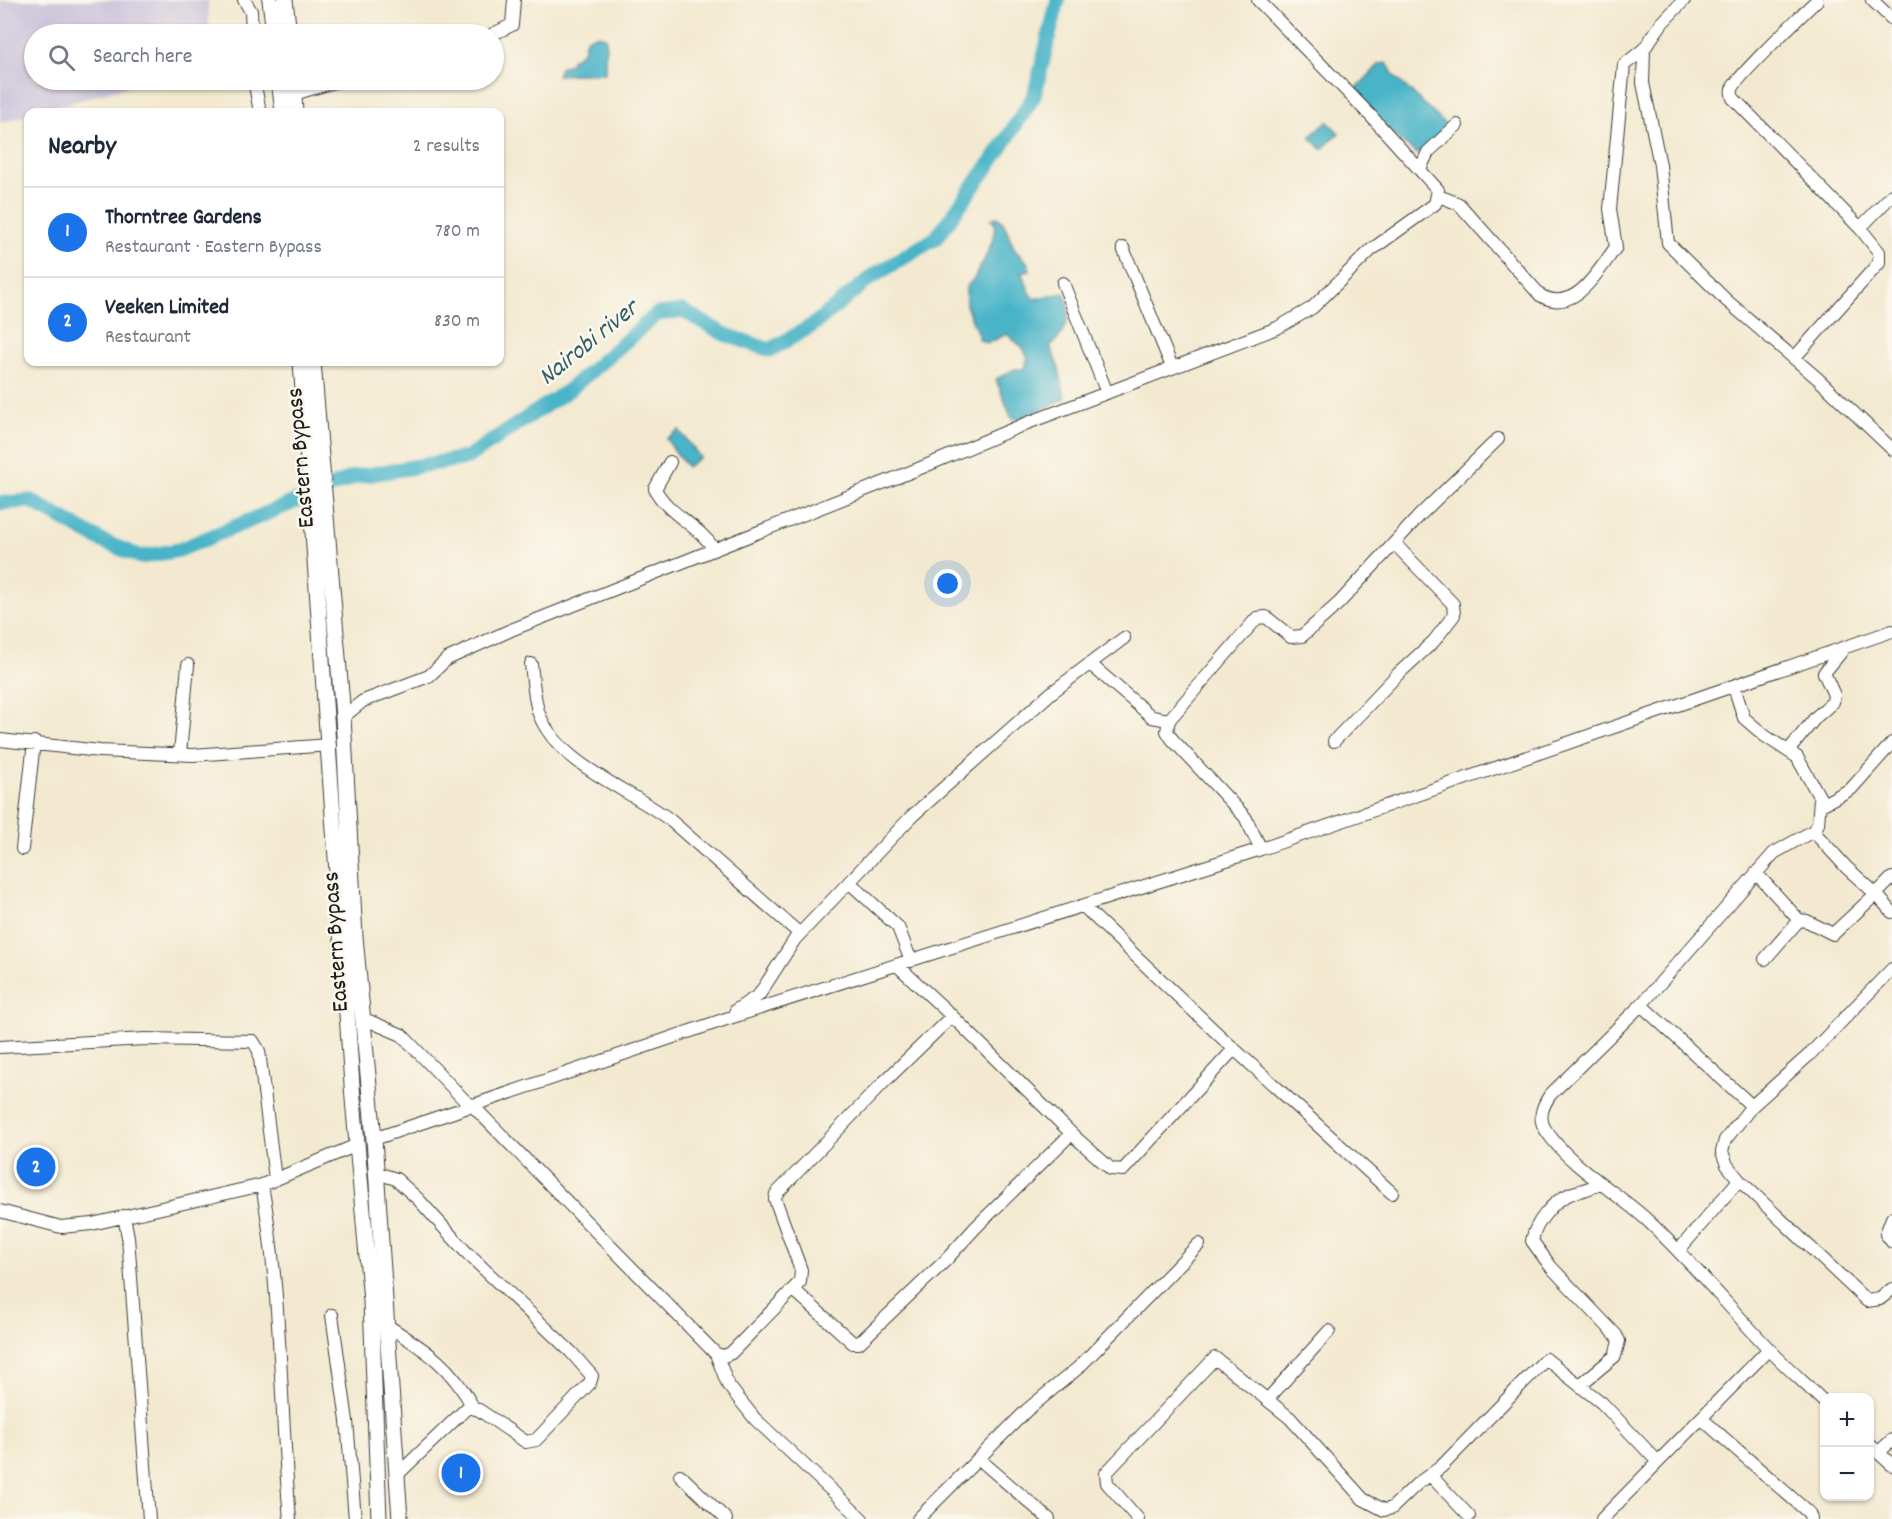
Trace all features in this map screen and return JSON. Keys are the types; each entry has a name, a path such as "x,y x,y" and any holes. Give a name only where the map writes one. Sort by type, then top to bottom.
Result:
{"main road":[{"path":"270,0 273,24"},
{"path":"285,0 288,24"},
{"path":"280,90 282,108"},
{"path":"294,90 296,108"},
{"name":"Eastern Bypass","path":"303,366 315,464 327,521 344,717 362,1018 377,1173 400,1519"},
{"name":"Eastern Bypass","path":"313,366 314,531 357,1145 371,1301 380,1519"}],"street":[{"path":"244,0 251,11 252,24"},
{"path":"504,29 512,26 514,0"},
{"path":"1258,0 1420,169 1438,190 1438,198"},
{"path":"344,717 363,701 429,676 447,659 465,650 1294,320 1312,308 1371,250 1418,218 1438,198 1459,204 1540,296 1548,300 1559,301 1581,292 1616,247 1610,209 1624,65 1644,49 1662,23 1684,0"},
{"path":"1795,357 1879,263 1880,258 1876,246 1860,228 1733,98 1732,93 1733,87 1753,65 1817,0"},
{"path":"1872,0 1890,14"},
{"path":"1644,49 1643,83 1660,165 1668,243 1726,300 1795,357 1892,449"},
{"path":"256,90 259,108"},
{"path":"1420,169 1428,152 1457,125"},
{"path":"1860,228 1892,195"},
{"path":"1123,248 1172,367"},
{"path":"1063,283 1107,393"},
{"path":"1261,849 1245,817 1172,739 1167,731 1169,720 1257,618 1266,617 1291,638 1302,636 1339,603 1394,543 1498,439"},
{"path":"670,462 656,484 657,494 683,521 705,534 714,549"},
{"path":"1334,741 1398,674 1434,641 1454,615 1453,604 1394,543"},
{"path":"374,1139 726,1019 1261,849 1892,631"},
{"path":"726,1019 759,995 786,951 800,934 912,816 986,748 1124,638"},
{"path":"1789,750 1816,717 1833,702 1834,695 1824,673 1843,649"},
{"path":"531,664 539,713 550,733 577,763 648,803 800,934"},
{"path":"1090,664 1152,717 1169,720"},
{"path":"180,754 188,665"},
{"path":"1734,687 1744,718 1765,736 1797,757 1820,798 1818,824 1813,831 1774,853 1641,1005 1542,1106 1542,1122 1546,1131 1565,1152 1646,1219 1678,1250 1769,1349 1820,1398"},
{"path":"0,740 100,751 180,754 268,751 330,745"},
{"path":"22,849 34,742"},
{"path":"1821,805 1851,789 1892,743"},
{"path":"1813,831 1892,912"},
{"path":"1756,873 1799,920 1807,921 1833,934 1892,878"},
{"path":"849,882 898,927 911,961"},
{"path":"1083,906 1234,1049 1392,1193"},
{"path":"1765,959 1799,920"},
{"path":"897,965 1071,1134 1111,1169 1124,1170 1234,1049"},
{"path":"1892,969 1809,1055 1752,1106 1722,1146 1727,1165 1739,1180 1867,1301 1880,1299 1892,1289"},
{"path":"1641,1005 1752,1106"},
{"path":"716,1354 724,1356 731,1353 800,1282 801,1270 775,1199 776,1194 883,1083 952,1016"},
{"path":"362,1018 402,1035 716,1354 728,1385 755,1419 862,1519"},
{"path":"0,1047 146,1039 253,1041 259,1051 275,1179"},
{"path":"794,1290 853,1343 859,1343 945,1261 976,1227 1071,1134"},
{"path":"0,1211 61,1227 124,1216 262,1185 357,1145"},
{"path":"377,1173 396,1179 418,1199 466,1252 571,1352 592,1376 590,1383 531,1442 526,1442 473,1407 460,1383 431,1353 388,1326"},
{"path":"1678,1250 1728,1196 1739,1180"},
{"path":"1580,1385 1615,1356 1619,1341 1616,1335 1551,1267 1532,1241 1543,1216 1555,1204 1568,1195 1601,1183"},
{"path":"262,1185 270,1227 290,1519"},
{"path":"124,1216 128,1237 149,1519"},
{"path":"1892,1218 1886,1234 1892,1242"},
{"path":"918,1519 1027,1410 1078,1368 1199,1244"},
{"path":"332,1315 347,1421 355,1519"},
{"path":"1268,1399 1329,1331"},
{"path":"1602,1519 1769,1349"},
{"path":"1138,1519 1107,1483 1106,1473 1209,1361 1215,1358 1220,1359 1310,1437 1335,1470 1363,1499 1384,1510 1392,1508 1441,1467 1546,1359 1602,1403 1658,1462"},
{"path":"397,1475 463,1411 473,1407"},
{"path":"1701,1418 1809,1513 1811,1519"},
{"path":"1892,1440 1874,1449 1892,1465"},
{"path":"980,1459 1049,1519"},
{"path":"680,1475 726,1519"},
{"path":"1430,1475 1470,1518"}],"shaded area":[{"path":"0,0 208,0 209,24 24,24 24,90 114,90 52,108 24,108 24,116 0,123"}],"water":[{"path":"596,35 606,37 605,73 557,75 560,68 571,63 571,60 583,52 586,39"},
{"path":"1387,63 1395,77 1447,126 1417,154 1367,109 1355,90 1380,64"},
{"path":"1327,121 1339,133 1322,149 1310,137"},
{"path":"997,217 1004,224 1016,251 1029,266 1030,270 1021,272 1033,299 1064,293 1068,307 1064,329 1050,346 1059,369 1065,399 1021,418 1012,419 996,379 1015,369 1024,369 1028,358 1023,348 1007,334 988,343 980,340 966,305 966,288 974,279 988,252 995,224 991,219"},
{"path":"679,430 700,457 687,467 666,439"}],"waterway":[{"name":"Nairobi river","path":"0,503 31,501 102,541 141,557 179,550 354,477 466,458 569,390 657,314 683,311 724,334 770,350 813,325 873,276 936,238 999,151 1034,96 1058,0"}],"place":[{"name":"Veeken Limited","path":"36,1167"},
{"name":"Thorntree Gardens","path":"461,1473"}]}
